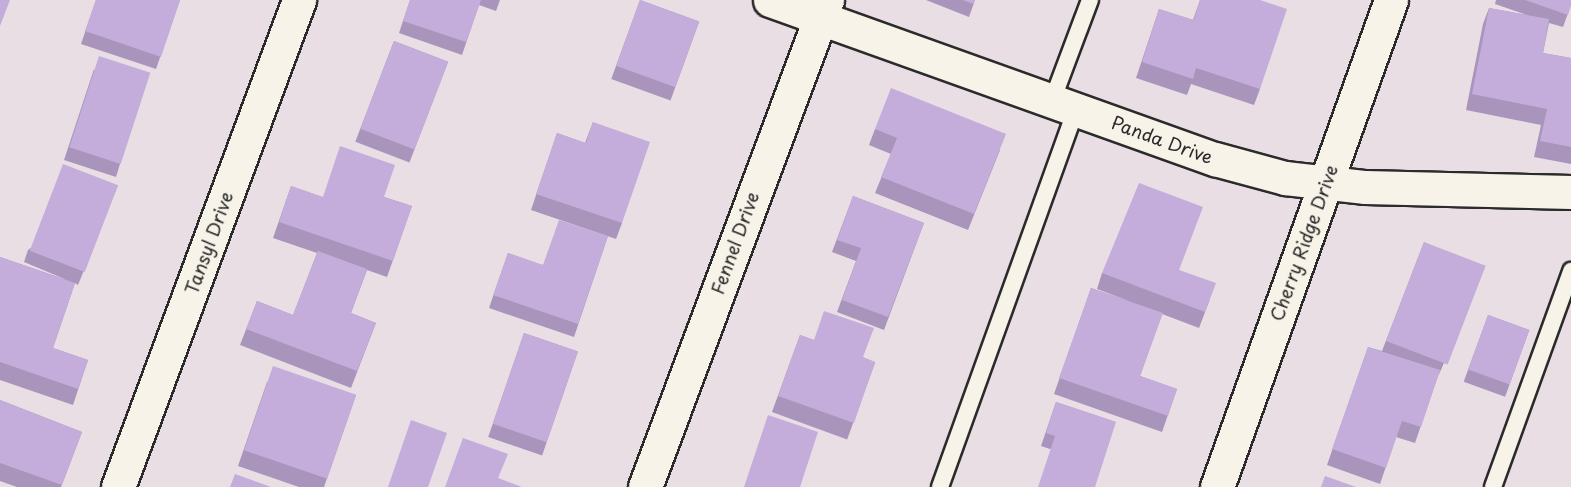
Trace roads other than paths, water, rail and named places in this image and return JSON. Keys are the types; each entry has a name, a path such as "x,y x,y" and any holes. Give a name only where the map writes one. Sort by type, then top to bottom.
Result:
{"street":[{"name":"Tansyl Drive","path":"118,487 299,0"},
{"name":"Panda Drive","path":"770,0 824,9 1064,105 1241,166 1325,183 1420,190 1571,192"},
{"name":"Cherry Ridge Drive","path":"1217,487 1391,0"},
{"name":"Fennel Drive","path":"645,487 789,94 824,9"}],"lane":[{"path":"940,487 1064,105 1090,0"},
{"path":"1493,487 1571,271"}]}
